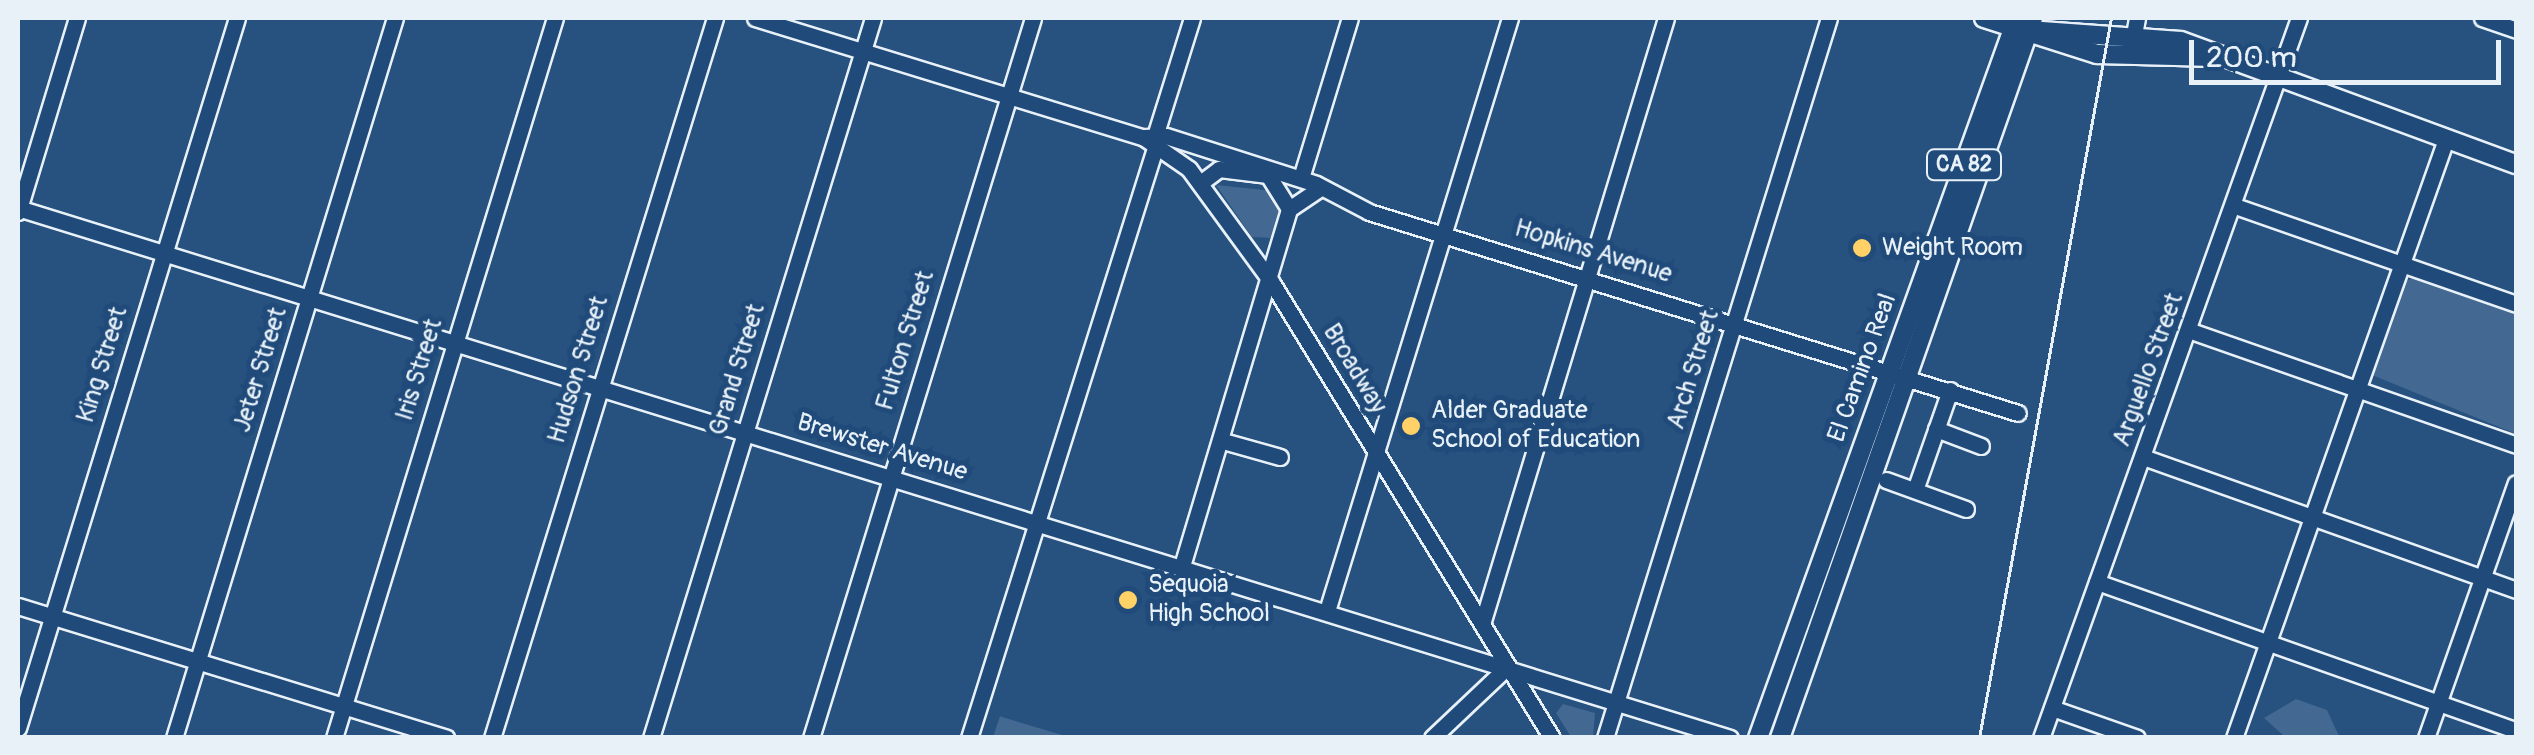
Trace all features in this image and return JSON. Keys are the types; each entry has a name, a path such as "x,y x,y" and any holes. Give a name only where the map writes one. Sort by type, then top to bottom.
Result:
{"main road":[{"path":"1984,18 2136,26 2516,164"},
{"path":"2023,23 2097,54 2214,57"},
{"name":"El Camino Real","path":"1780,738 1899,374 2023,23"},
{"name":"El Camino Real","path":"1758,738 1899,374"}],"street":[{"path":"18,210 77,18"},
{"name":"King Street","path":"18,728 237,18"},
{"name":"Jeter Street","path":"174,738 396,18"},
{"name":"Iris Street","path":"334,738 555,18"},
{"name":"Hudson Street","path":"492,738 715,18"},
{"name":"Hopkins Avenue","path":"755,18 1152,139 1192,146 1268,175"},
{"name":"Grand Street","path":"651,738 873,18"},
{"name":"Fulton Street","path":"810,738 1032,18"},
{"path":"969,738 1192,18"},
{"path":"1301,178 1350,18"},
{"path":"1327,612 1510,18"},
{"path":"1482,624 1666,18"},
{"name":"Arch Street","path":"1605,738 1829,18"},
{"name":"Arguello Street","path":"2041,738 2191,331 2299,18"},
{"path":"2482,18 2516,30"},
{"name":"Broadway","path":"1152,139 1203,181 1272,282 1552,738"},
{"path":"2234,738 2446,139"},
{"name":"Hopkins Avenue","path":"1203,181 1219,169 1301,178 1382,213 2018,413"},
{"path":"1182,566 1272,282 1289,210 1268,175"},
{"path":"1289,210 1325,191"},
{"path":"2235,206 2516,304"},
{"name":"Brewster Avenue","path":"18,210 1730,738"},
{"path":"1227,216 1251,246 1281,244"},
{"path":"2191,331 2516,445"},
{"path":"1915,490 1950,390"},
{"path":"1936,430 1981,446"},
{"path":"1223,441 1280,457"},
{"path":"2143,457 2516,590"},
{"path":"1886,480 1966,508"},
{"path":"2426,738 2516,483"},
{"path":"2097,582 2265,645 2516,730"},
{"path":"18,606 446,738"},
{"path":"1432,738 1507,668"},
{"path":"2052,708 2137,738"}],"shaded area":[{"path":"1216,185 1275,191 1283,207 1274,238 1252,237"},
{"path":"2416,277 2516,314 2516,434 2372,375 2405,281"},
{"path":"2296,699 2327,710 2339,736 2285,737 2264,718"},
{"path":"1563,704 1595,713 1593,737 1571,737 1556,713"},
{"path":"1002,717 1069,737 993,737"}],"railway":[{"path":"1979,738 2111,18"}],"place":[{"name":"Weight Room","path":"1862,248"},
{"name":"Alder Graduate School of Education","path":"1411,426"},
{"name":"Sequoia High School","path":"1128,600"}]}
